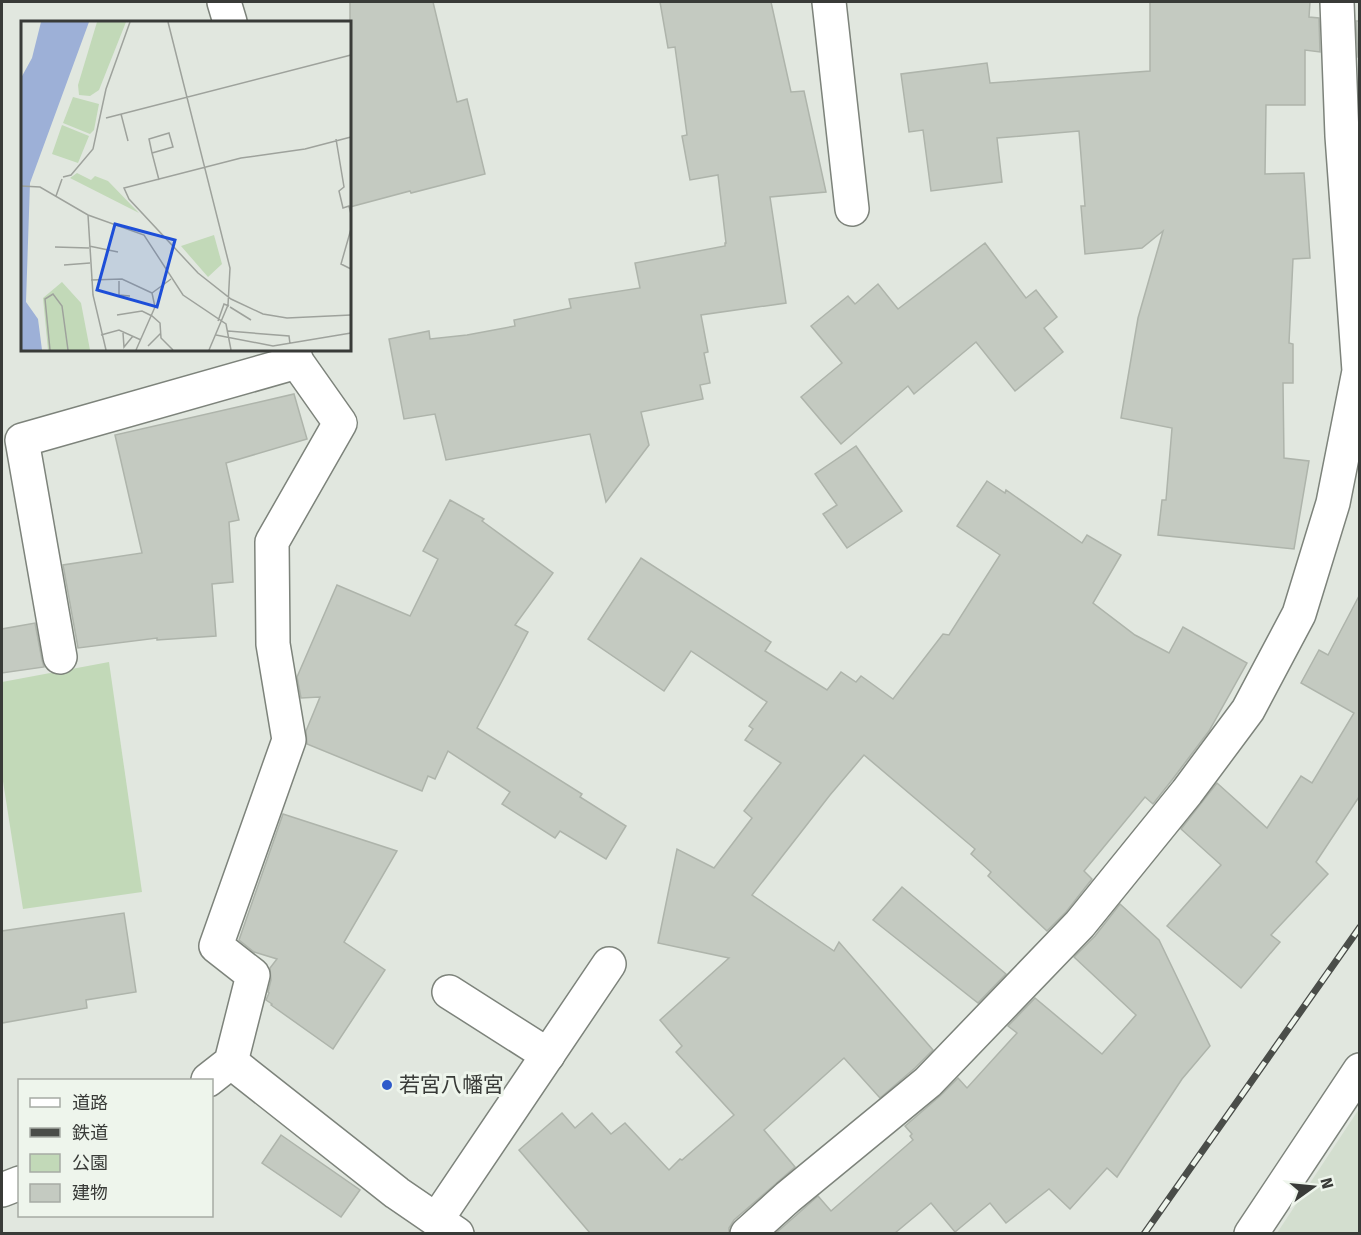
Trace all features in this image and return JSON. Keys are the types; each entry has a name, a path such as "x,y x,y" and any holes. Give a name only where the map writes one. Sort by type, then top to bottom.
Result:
{"street":[{"path":"224,2 230,21"},
{"path":"829,2 852,209"},
{"path":"747,1233 928,1082 1080,924 1187,792 1248,710 1299,614 1333,503 1359,371 1342,136 1337,2"},
{"path":"60,657 22,440 295,356 340,423 272,542 273,644 289,740 216,946 252,975 219,1071 447,1226 548,1055 609,964"},
{"path":"449,992 548,1055"},
{"path":"1251,1233 1359,1070"},
{"path":"2,1190 18,1184"}],"shaded area":[{"path":"1359,1109 1359,1233 1277,1233"}],"green space":[{"path":"109,662 142,892 23,909 2,775 2,682"}],"building":[{"path":"350,2 433,2 457,102 467,99 485,174 351,207"},
{"path":"660,2 771,2 791,92 804,91 826,192 770,197 786,303 701,315 708,352 704,353 710,383 700,385 703,399 641,412 649,445 606,502 590,434 446,460 435,414 404,419 389,339 429,331 430,339 515,326 514,320 571,308 569,299 640,288 635,263 725,246 718,175 690,180 682,136 687,135 675,47 668,48"},
{"path":"1150,2 1310,2 1309,17 1319,18 1320,52 1305,50 1305,105 1266,105 1265,174 1304,173 1310,258 1293,259 1289,343 1293,344 1293,383 1283,383 1284,458 1309,461 1294,549 1158,535 1162,500 1166,500 1172,428 1121,418 1138,318 1163,231 1142,248 1085,254 1081,206 1085,206 1079,131 997,138 1002,182 931,191 923,130 909,132 901,74 987,63 990,83 1150,71"},
{"path":"1356,21 1359,21 1359,57 1358,57"},
{"path":"985,243 1026,298 1036,290 1057,317 1044,328 1063,352 1015,391 976,342 914,394 908,386 841,444 801,397 842,363 811,326 848,296 855,304 878,284 898,309"},
{"path":"294,394 307,439 226,463 239,520 229,522 233,582 212,584 216,636 157,640 157,638 78,648 63,565 142,553 115,435"},
{"path":"856,446 902,511 847,548 823,514 837,505 815,474"},
{"path":"987,481 1005,493 1006,490 1082,543 1087,535 1121,555 1093,603 1135,635 1169,653 1183,627 1247,663 1209,731 1153,804 1145,797 1084,871 1092,879 1066,912 1047,931 988,876 991,872 971,854 975,849 864,755 752,895 834,951 839,942 933,1050 880,1098 844,1058 764,1130 795,1167 734,1220 729,1233 590,1233 519,1150 562,1113 575,1128 592,1113 611,1134 625,1123 669,1170 734,1115 676,1052 682,1046 660,1020 729,958 658,943 677,849 714,868 752,818 744,811 781,763 745,740 753,729 749,726 767,702 691,651 664,691 588,639 641,558 771,642 765,651 827,690 841,672 856,682 861,676 893,699 943,634 949,635 1000,555 957,526"},
{"path":"450,500 484,519 482,521 553,573 515,625 528,632 477,728 582,794 580,797 626,826 606,859 560,831 555,838 502,804 510,792 448,751 435,779 428,776 422,791 307,744 306,731 320,697 301,698 297,677 337,585 410,616 438,559 423,551"},
{"path":"1359,596 1359,797 1316,862 1328,874 1271,935 1280,942 1241,988 1167,926 1221,865 1181,829 1217,783 1267,828 1301,776 1312,783 1354,713 1301,683 1319,650 1328,655"},
{"path":"35,623 44,667 2,673 2,629"},
{"path":"283,814 397,851 344,942 385,970 333,1049 266,1000 271,980 270,968 277,959 254,952 239,940"},
{"path":"902,887 1006,974 978,1003 873,920"},
{"path":"1120,904 1159,940 1210,1046 1182,1079 1117,1177 1107,1168 1070,1209 1049,1189 1006,1223 990,1203 955,1232 931,1203 895,1233 776,1233 818,1196 831,1211 913,1140 910,1136 912,1134 905,1126 958,1078 967,1088 1017,1033 1008,1026 1035,998 1102,1054 1136,1015 1074,957 1095,936"},
{"path":"124,913 136,992 86,1000 87,1008 2,1023 2,931"},
{"path":"281,1135 360,1190 341,1217 262,1163"}],"railway":[{"path":"1144,1234 1360,927"}],"place":[{"name":"若宮八幡宮","path":"387,1085"}]}
